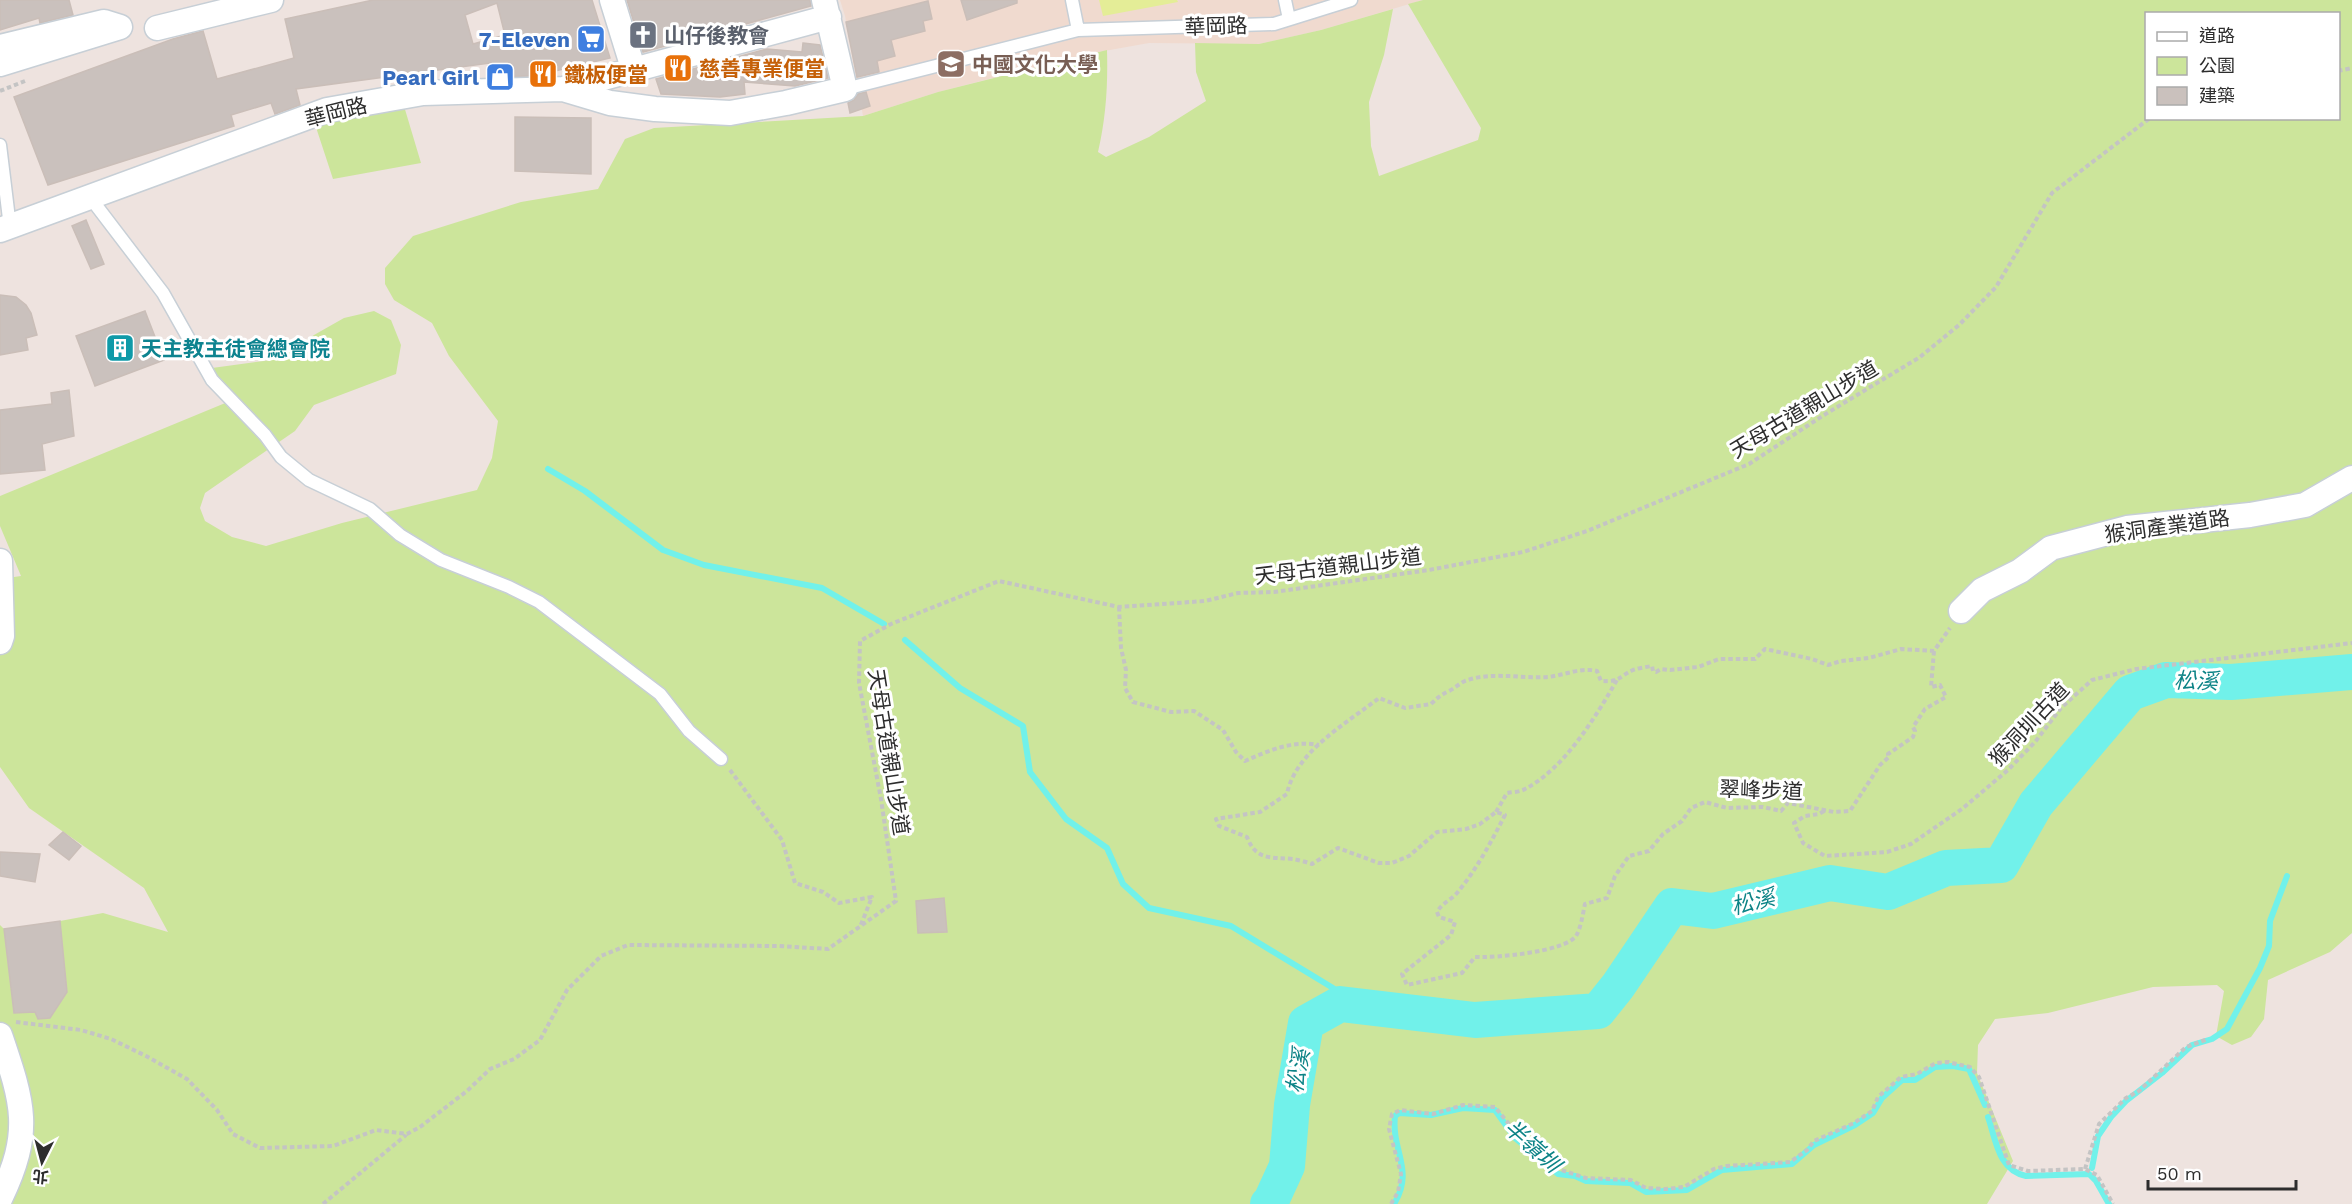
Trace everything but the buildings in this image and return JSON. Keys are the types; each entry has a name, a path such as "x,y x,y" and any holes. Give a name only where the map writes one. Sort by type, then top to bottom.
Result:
{"street":[{"path":"157,28 271,0"},
{"path":"612,0 633,68"},
{"path":"563,89 826,8 845,89"},
{"path":"0,48 104,22 120,27 0,64"},
{"name":"華岡路","path":"5,228 327,110 423,93 563,89 610,103 655,109 730,112 786,103 845,89"},
{"name":"猴洞產業道路","path":"1961,611 1982,590 2020,571 2051,548 2127,528 2250,515 2305,505 2352,478"},
{"path":"0,561 3,636 0,642"},
{"path":"0,1199 18,1155 22,1130 16,1082 5,1028"}],"lane":[{"path":"1072,0 1078,30"},
{"path":"1285,0 1289,19"},
{"name":"華岡路","path":"845,89 1078,30 1274,24 1351,0"},
{"path":"0,145 5,228"},
{"path":"89,196 163,293 212,380 265,435 281,457 309,480 370,509 400,535 441,560 509,586 539,602 660,694 689,731 721,759"}],"path":[{"name":"天母古道親山步道","path":"323,1204 407,1134 467,1091 490,1069 514,1059 540,1040 567,990 601,956 628,945 779,946 828,949 896,901 881,799 859,683 860,641 891,624 999,581 1119,607 1205,601 1238,593 1274,592 1324,586 1429,570 1523,552 1587,531 1749,464 1920,357 1959,325 1996,287 2052,193 2147,120"},
{"path":"1119,607 1125,688 1133,702 1171,712 1194,711 1223,730 1236,752 1245,761 1276,748 1304,742 1320,745"},
{"path":"1617,680 1592,720 1552,768 1524,790 1507,793 1496,812 1480,824 1466,829 1437,832 1409,856 1392,862 1379,863 1338,848 1312,864 1292,859 1268,859 1251,847 1248,837 1219,826 1216,819 1260,812 1287,794 1290,778 1308,753 1379,698 1405,708 1431,704 1439,694 1464,682 1485,676 1550,677 1568,671 1577,673 1588,669 1597,671 1601,681 1617,680 1632,671 1652,666 1653,671 1656,672 1661,669 1698,667 1719,659 1755,659 1765,649 1812,659 1828,665 1841,660 1869,657 1901,649 1934,651 1961,611"},
{"name":"猴洞圳古道","path":"1825,810 1820,814 1805,816 1794,823 1803,843 1825,856 1887,852 1911,844 1962,809 2008,770 2035,742 2061,708 2092,680 2136,669 2352,643"},
{"name":"翠峰步道","path":"1496,812 1505,815 1476,868 1457,893 1440,906 1437,912 1439,916 1455,922 1451,935 1402,974 1407,985 1462,973 1475,957 1502,958 1564,945 1576,936 1585,904 1607,898 1615,876 1629,856 1648,851 1663,834 1682,821 1690,808 1705,802 1727,808 1763,807 1780,811 1788,802 1834,812 1850,811 1888,754 1913,737 1915,731 1913,728 1925,710 1946,698 1940,686 1931,687 1934,651"},
{"path":"721,759 782,840 795,883 823,892 839,903 872,897 860,928"},
{"path":"5,1028 81,1030 111,1039 187,1079 218,1110 233,1134 260,1148 333,1146 376,1130 407,1134"},
{"path":"2085,1168 2099,1124 2186,1047 2208,1040"},
{"path":"1391,1204 1398,1192 1401,1174 1389,1129 1392,1114 1400,1110 1433,1114 1463,1105 1495,1107 1513,1129 1555,1168 1586,1178 1631,1180 1646,1188 1665,1189 1684,1187 1714,1169 1727,1166 1790,1162 1814,1141 1854,1123 1872,1111 1878,1097 1900,1077 1917,1074 1936,1063 1948,1062 1970,1067 1979,1077 2009,1164 2028,1172 2085,1168 2097,1175 2113,1204"}],"shaded area":[{"name":"中國文化大學","path":"840,0 1423,0 1321,30 1259,44 1149,43 1082,55 938,92 863,116"}],"green space":[{"path":"1099,0 1177,0 1178,2 1103,16"},
{"path":"1423,0 2352,0 2352,933 2330,952 2268,980 2264,1019 2251,1037 2232,1045 2216,1036 2224,991 2217,985 2153,987 2048,1013 1995,1019 1978,1045 1977,1073 2013,1161 1987,1204 0,1204 0,925 4,929 14,1013 35,1012 38,1019 50,1018 67,992 60,921 103,913 168,932 144,888 29,808 0,767 0,579 21,576 0,526 0,496 235,399 212,368 279,359 344,318 374,311 391,320 401,345 396,374 314,405 295,431 205,493 200,508 205,521 232,537 266,546 342,523 477,490 492,458 498,421 449,356 432,323 394,300 385,284 385,268 413,236 521,202 598,189 625,139 654,128 863,116 938,92 1107,50 1106,101 1098,152 1106,157 1149,137 1206,101 1196,72 1195,43 1259,44 1321,30 1393,9 1384,55 1369,102 1371,146 1379,176 1478,140 1481,128 1408,4"},
{"path":"398,86 421,163 333,179 308,103"}],"waterway":[{"path":"548,469 585,491 663,550 704,565 822,588 884,624"},
{"path":"905,640 960,688 1023,726 1030,772 1066,819 1107,848 1123,884 1149,908 1231,926 1333,988 1340,1004"},
{"name":"松溪","path":"1268,1204 1287,1166 1292,1105 1306,1023 1340,1004 1475,1020 1598,1011 1618,986 1672,906 1713,911 1830,883 1888,892 1946,868 2001,865 2036,804 2130,693 2166,680 2231,682 2352,672"},
{"path":"2092,1168 2098,1136 2126,1101 2162,1073 2192,1045 2212,1039 2227,1029 2260,968 2269,946 2270,921 2287,876"},
{"name":"半嶺圳","path":"1394,1204 1402,1181 1395,1128 1395,1116 1399,1113 1431,1115 1463,1108 1495,1110 1515,1138 1558,1174 1575,1176 1586,1181 1630,1183 1646,1192 1687,1190 1722,1170 1792,1164 1814,1145 1855,1125 1873,1113 1882,1098 1902,1080 1915,1080 1935,1067 1953,1066 1969,1069 1985,1105"},
{"name":"半嶺圳","path":"1988,1117 1999,1153 2009,1167 2017,1173 2026,1176 2089,1174 2096,1181 2109,1204"}],"place":[{"name":"山仔後教會","path":"643,35"},
{"name":"7-Eleven","path":"591,39"},
{"name":"中國文化大學","path":"951,64"},
{"name":"慈善專業便當","path":"678,68"},
{"name":"鐵板便當","path":"543,74"},
{"name":"Pearl Girl","path":"500,77"},
{"name":"天主教主徒會總會院","path":"120,348"}]}
